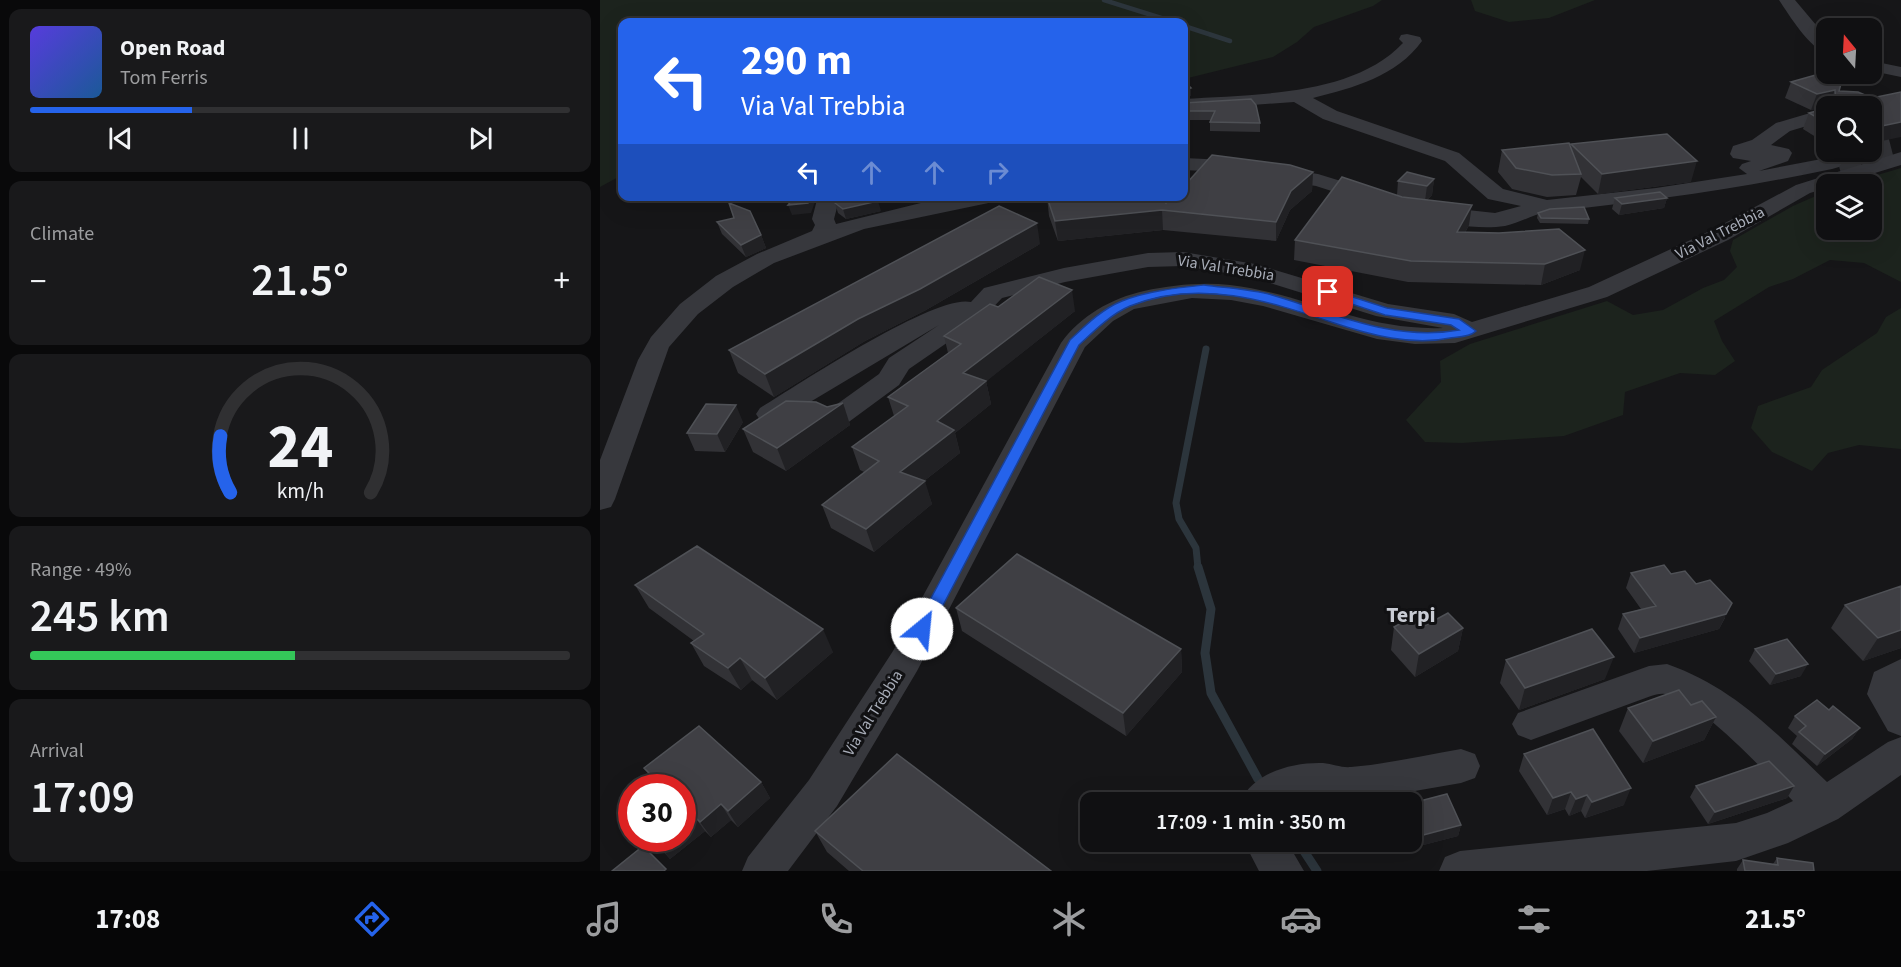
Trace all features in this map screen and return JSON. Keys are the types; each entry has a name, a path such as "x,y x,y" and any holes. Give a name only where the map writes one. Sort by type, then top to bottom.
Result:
{"street":[{"path":"1786,0 1816,37"},
{"path":"1188,105 1297,96 1334,88 1403,53 1414,41 1407,39"},
{"path":"1882,68 1901,72"},
{"path":"1297,96 1330,115 1452,157 1468,168 1496,194 1545,206"},
{"path":"1736,184 1728,177 1783,155 1774,150 1743,156 1738,152 1740,150 1759,144 1783,127 1816,117"},
{"name":"Via Val Trebbia","path":"1882,149 1899,148"},
{"name":"Via Val Trebbia","path":"763,871 823,793 905,661 1074,343 1097,322 1125,304 1163,293 1204,288 1267,297 1374,332 1435,338 1470,331 1598,292 1720,235 1803,189 1899,148"},
{"name":"Via Val Trebbia","path":"1545,206 1593,203 1736,184 1829,162"},
{"path":"1188,164 1226,166 1291,178 1318,180 1391,204"},
{"path":"823,226 828,201"},
{"path":"600,499 614,456 627,430 658,344 715,288 823,226 964,201"},
{"path":"1412,210 1494,219 1513,217 1545,206"},
{"name":"Via Val Trebbia","path":"770,414 926,321 980,304 1002,290 1064,274 1148,260 1183,259 1264,273 1385,311 1454,322 1470,331"},
{"name":"Via Val Trebbia","path":"836,418 890,379 898,364 974,313 980,304"},
{"path":"1901,674 1887,683 1885,694 1901,720"},
{"path":"1531,724 1649,681 1668,679 1705,698 1743,727 1824,806"},
{"path":"1460,871 1736,842 1774,830 1824,806 1901,754"},
{"path":"1275,792 1284,786 1296,783 1324,781 1349,785 1461,766"},
{"path":"1271,852 1283,871"}],"shaded area":[{"path":"600,0 1382,0 1373,6 1314,27 1297,42 1273,57 1188,78 1188,18 618,18 618,177 600,187"},
{"path":"1471,0 1595,0 1549,18 1509,22 1475,11"},
{"path":"1901,168 1901,282 1864,263 1830,260 1793,279 1769,287 1714,321 1722,341 1735,361 1715,375 1680,373 1625,392 1623,415 1564,436 1462,443 1425,442 1406,420 1441,382 1440,361 1470,344 1607,301 1633,315 1663,310 1703,288 1724,280 1737,267 1730,251 1733,240 1793,206 1816,196 1816,240 1882,240 1881,174"},
{"path":"1901,308 1901,449 1859,445 1828,453 1812,471 1772,452 1751,428 1758,406 1811,387 1822,370 1877,333 1886,317"}],"building":[{"path":"1816,75 1816,84 1841,84 1839,91 1858,92 1867,96 1835,96 1835,90 1817,94 1791,82"},
{"path":"1901,92 1901,122 1882,126 1882,96"},
{"path":"1251,99 1256,105 1260,123 1210,122 1215,111 1188,111 1188,103"},
{"path":"1667,134 1697,161 1602,174 1571,144"},
{"path":"1569,143 1581,174 1552,175 1516,168 1502,150"},
{"path":"1212,155 1290,165 1313,172 1291,191 1276,222 1162,210 1055,221 1048,201 1165,201 1166,203 1167,201 1188,201 1188,182"},
{"path":"1407,172 1434,179 1427,186 1398,181"},
{"path":"1342,177 1402,197 1472,205 1457,232 1499,233 1559,229 1585,250 1545,264 1411,261 1295,240"},
{"path":"1660,192 1667,198 1622,204 1615,198"},
{"path":"791,201 809,201 808,203 788,205"},
{"path":"835,201 878,201 843,209"},
{"path":"729,203 750,211 761,235 741,245 717,222 734,218"},
{"path":"999,206 1037,223 920,289 858,319 765,374 729,350"},
{"path":"1584,207 1589,219 1541,218 1538,213 1550,209"},
{"path":"1039,277 1072,290 963,373 986,381 937,421 954,430 900,472 925,481 866,529 822,505 879,461 852,447 908,406 888,397 961,344 944,336 990,304 998,307"},
{"path":"786,401 816,402 827,407 843,403 777,448 743,429"},
{"path":"706,404 736,405 717,434 687,433"},
{"path":"697,546 823,629 765,678 740,658 728,668 691,643 704,634 635,585"},
{"path":"1017,554 1181,649 1123,713 956,608"},
{"path":"1664,565 1671,574 1685,571 1696,584 1710,580 1732,603 1726,614 1640,638 1623,614 1656,606 1631,573"},
{"path":"1901,586 1901,630 1878,638 1845,605"},
{"path":"1448,613 1463,628 1419,654 1394,627 1416,615 1426,625"},
{"path":"1592,629 1614,657 1525,688 1506,660"},
{"path":"1787,639 1808,664 1776,674 1755,649"},
{"path":"1679,690 1691,705 1702,701 1716,717 1653,741 1628,708"},
{"path":"1817,700 1829,710 1833,706 1860,728 1825,754 1799,732 1806,726 1795,716"},
{"path":"699,726 761,782 728,811 721,804 700,822 696,818 696,774 650,774 644,768"},
{"path":"1593,729 1631,788 1592,802 1587,795 1576,799 1571,792 1553,798 1524,754"},
{"path":"897,754 1051,871 863,871 815,831"},
{"path":"1769,761 1794,786 1715,812 1696,786"},
{"path":"1447,794 1461,825 1422,835 1422,800"},
{"path":"636,852 649,852 666,869 664,871 612,871"},
{"path":"1777,858 1813,863 1814,871 1745,871 1743,860 1778,865"}],"waterway":[{"path":"1104,0 1161,18"},
{"path":"1188,27 1230,41"},
{"path":"1198,568 1196,548 1179,519 1176,503 1206,349"},
{"path":"1198,567 1211,609 1205,653 1211,693 1258,779"},
{"path":"1305,852 1317,871"}],"tunnel":[{"path":"1882,151 1901,146"}],"district":[{"name":"Terpi","path":"1411,615"}],"route":[{"path":"922,629 1074,343 1097,322 1125,304 1163,293 1204,288 1267,297 1374,332 1435,338 1470,331 1454,322 1385,311 1328,292"}]}
